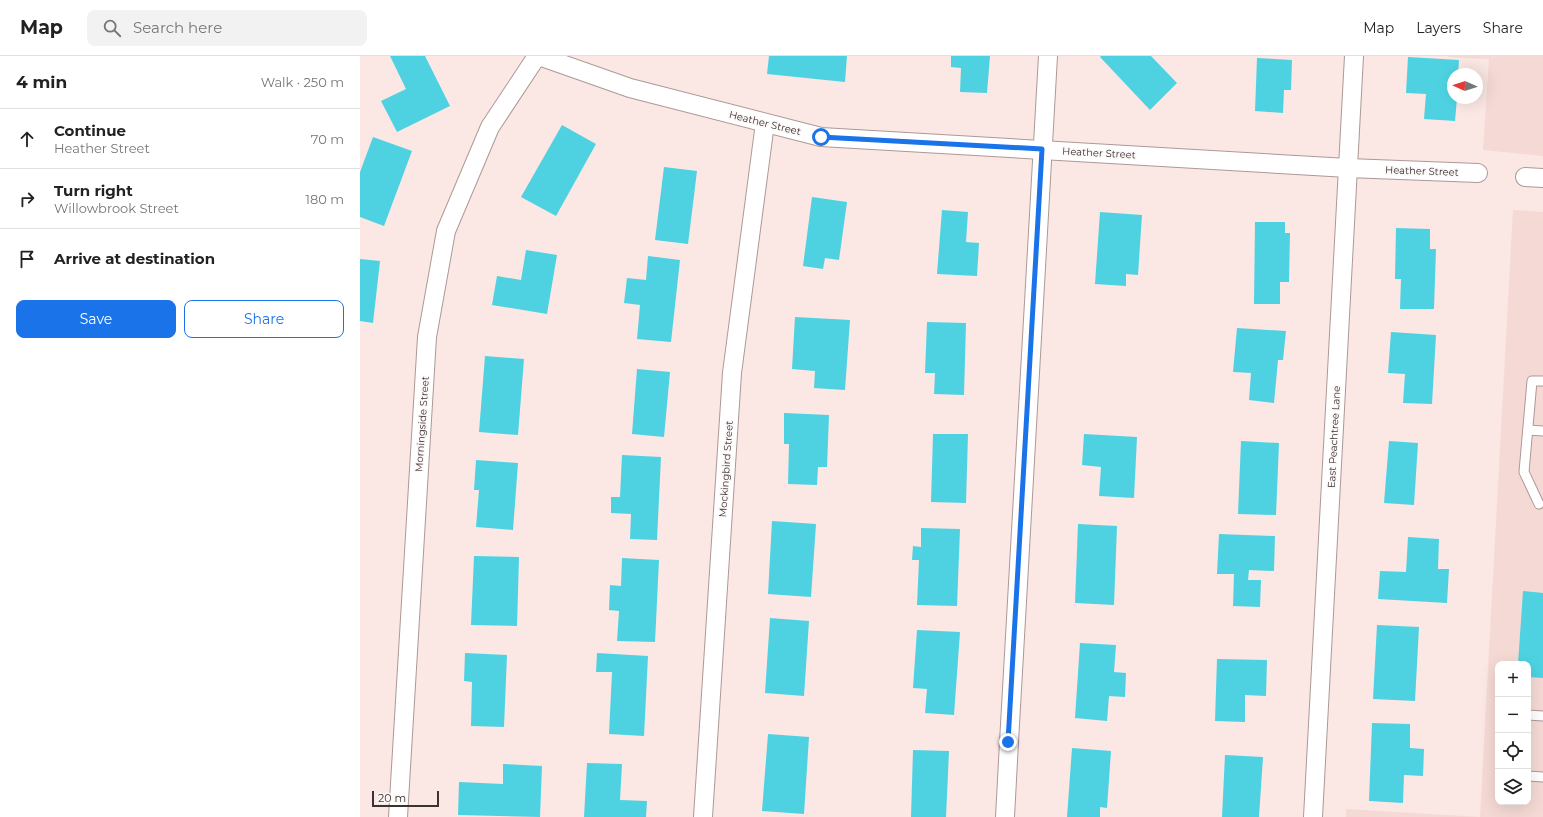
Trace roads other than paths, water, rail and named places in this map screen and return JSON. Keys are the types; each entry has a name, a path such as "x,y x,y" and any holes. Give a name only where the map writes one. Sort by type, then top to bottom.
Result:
{"street":[{"name":"Heather Street","path":"538,56 630,88 821,137 1348,168 1478,174"},
{"name":"Morningside Street","path":"398,817 428,337 446,231 490,127 538,56"},
{"path":"1006,817 1008,742 1048,56"},
{"name":"East Peachtree Lane","path":"1313,817 1354,56"},
{"name":"Mockingbird Street","path":"703,817 732,373 765,123"}],"lane":[{"path":"1539,504 1524,472 1532,381 1543,381"},
{"path":"1528,430 1543,431"},
{"path":"1531,715 1543,716"},
{"path":"1531,776 1543,777"}]}
